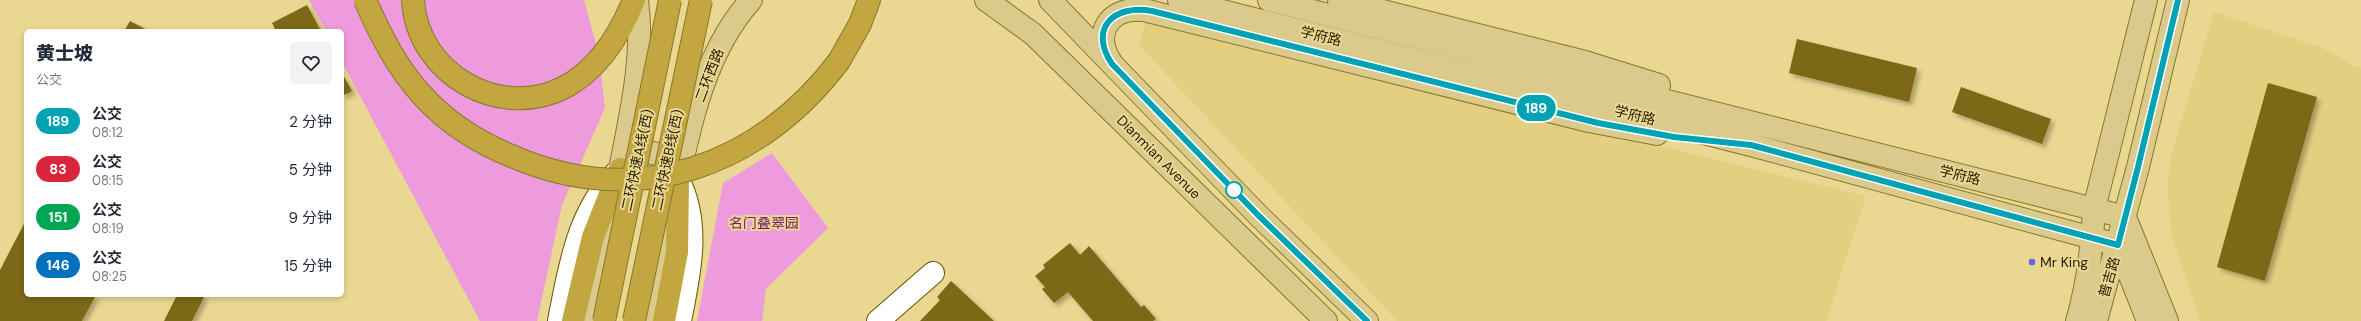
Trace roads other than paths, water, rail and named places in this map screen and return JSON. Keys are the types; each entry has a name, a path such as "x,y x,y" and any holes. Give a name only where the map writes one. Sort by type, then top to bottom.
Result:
{"highway":[{"path":"365,0 392,55 411,83 435,109 464,132 501,152 542,168 582,178 621,181 659,178 697,168 735,151 773,127 810,96 840,61 860,24 870,0"},
{"path":"413,0 421,34 437,62 449,73 478,91 516,98 548,95 566,87 584,74 601,58 616,37 634,0"},
{"name":"二环快速A线(西)","path":"604,321 670,0"},
{"name":"二环快速B线(西)","path":"634,321 701,0"},
{"path":"573,321 593,236 620,169"},
{"path":"664,321 678,247 678,180"}],"main road":[{"path":"589,321 620,169 636,71 639,27 637,0"},
{"name":"二环西路","path":"649,321 678,180 693,120 711,65 729,29 751,0"},
{"name":"Dianmian Avenue","path":"986,0 1033,34 1326,321"},
{"path":"1050,0 1258,215 1367,321"},
{"path":"1168,0 1173,12 1180,9"},
{"name":"学府路","path":"1269,0 2125,217"},
{"name":"学府路","path":"1339,0 1602,67 1675,91 1757,123"},
{"name":"普吉路","path":"2077,321 2084,299 2093,238 2094,209 2146,0"},
{"name":"普吉路","path":"2096,321 2118,245 2178,0"},
{"path":"1112,64 1105,52 1103,35 1106,25 1118,14 1129,10 1180,9 1589,121 1666,136 1751,145"},
{"name":"学府路","path":"1180,9 1575,100 1751,145 2118,245"},
{"path":"620,169 631,156 641,152 652,153 662,156 670,162 676,170 678,180"},
{"path":"2094,209 2118,245 2148,321"},
{"path":"2125,217 2168,321"}],"street":[{"path":"558,321 571,262 581,229 598,196 620,169"},
{"path":"678,180 687,203 692,237 689,272 680,321"},
{"path":"878,321 933,273"}],"place":[{"name":"Mr King","path":"2032,262"}],"park label":[{"name":"名门叠翠园","path":"764,223"}]}
